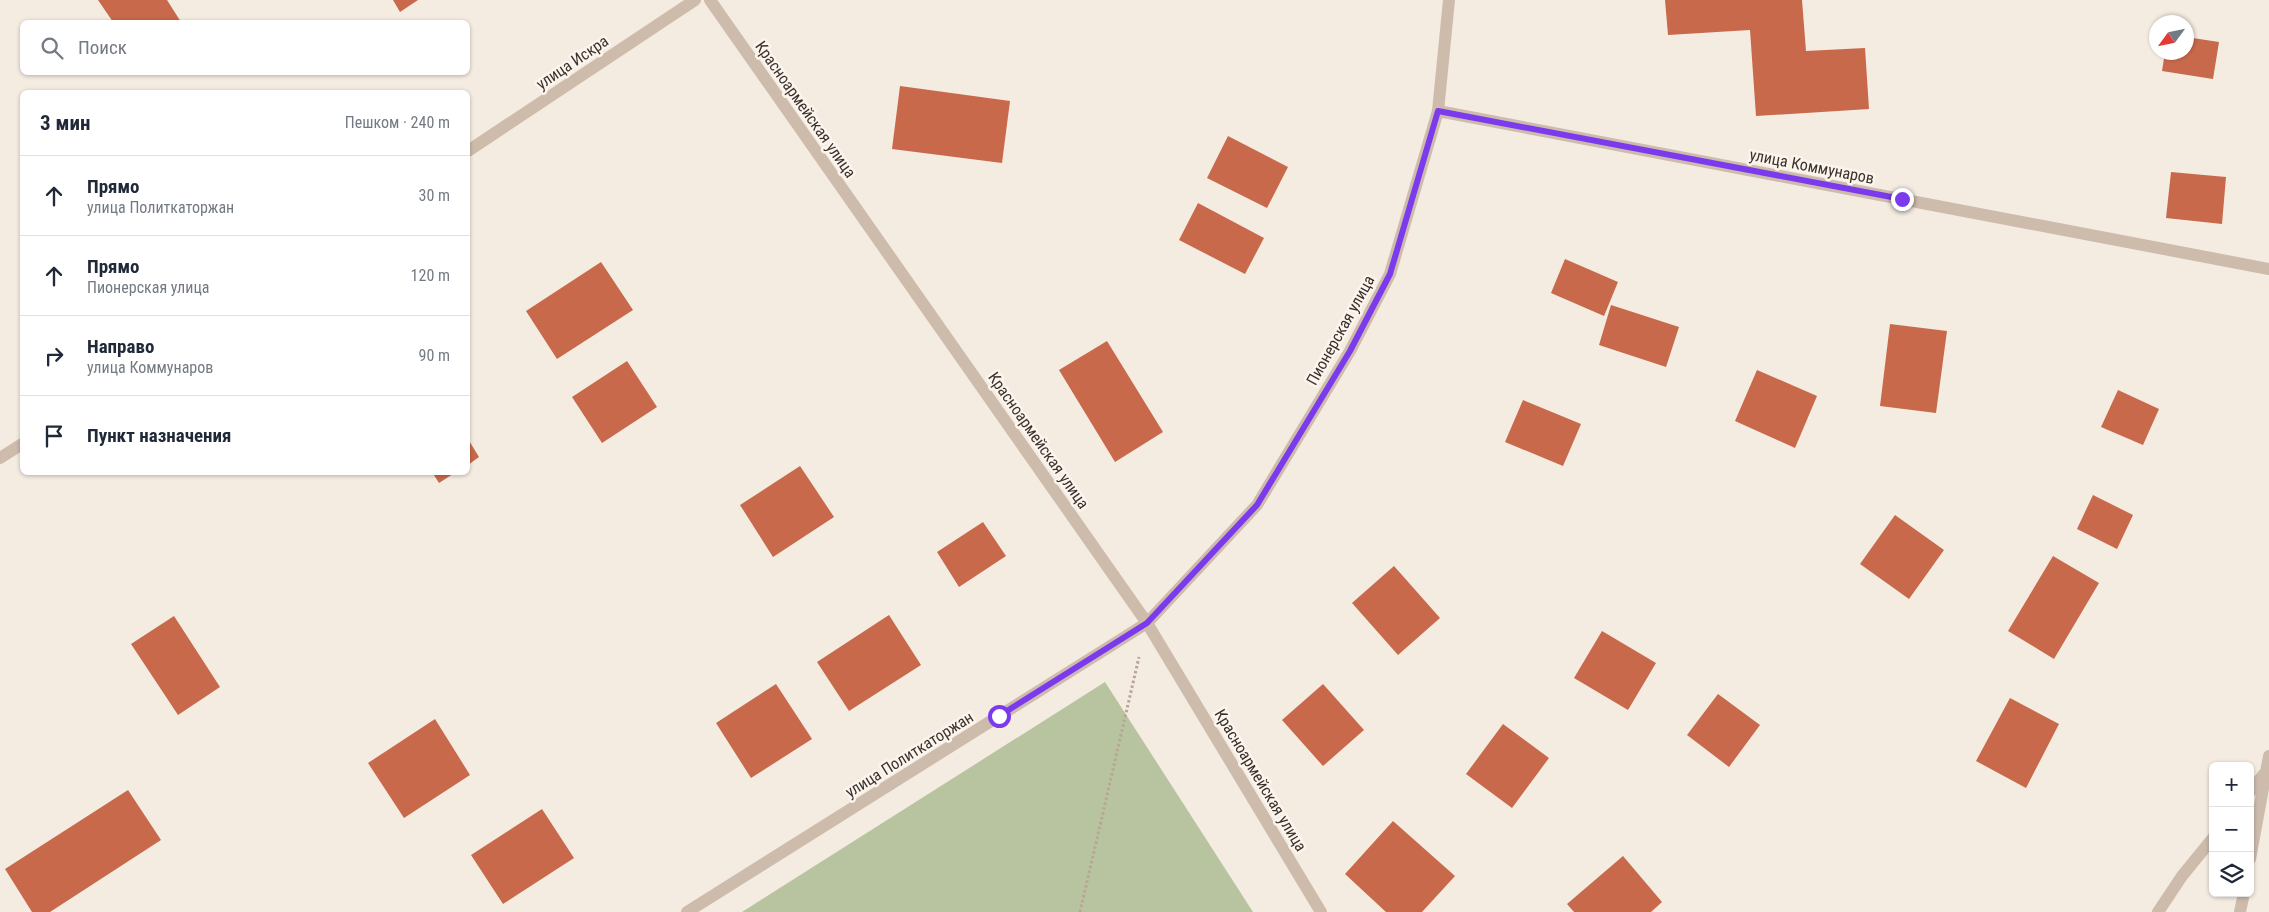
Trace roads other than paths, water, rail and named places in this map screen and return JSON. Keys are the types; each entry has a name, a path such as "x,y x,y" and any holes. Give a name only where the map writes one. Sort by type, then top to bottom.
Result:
{"street":[{"name":"улица Искра","path":"470,150 695,0"},
{"name":"Красноармейская улица","path":"710,0 1147,623 1321,912"},
{"name":"Пионерская улица","path":"1147,623 1257,505 1350,351 1390,274 1438,111 1450,0"},
{"name":"улица Коммунаров","path":"1438,111 2269,269"},
{"path":"0,458 20,445"},
{"name":"улица Политкаторжан","path":"688,912 1147,623"},
{"path":"2251,852 2269,756"},
{"path":"2254,787 2265,773"},
{"path":"2158,912 2182,876 2209,843"},
{"path":"2240,912 2243,897"}]}
